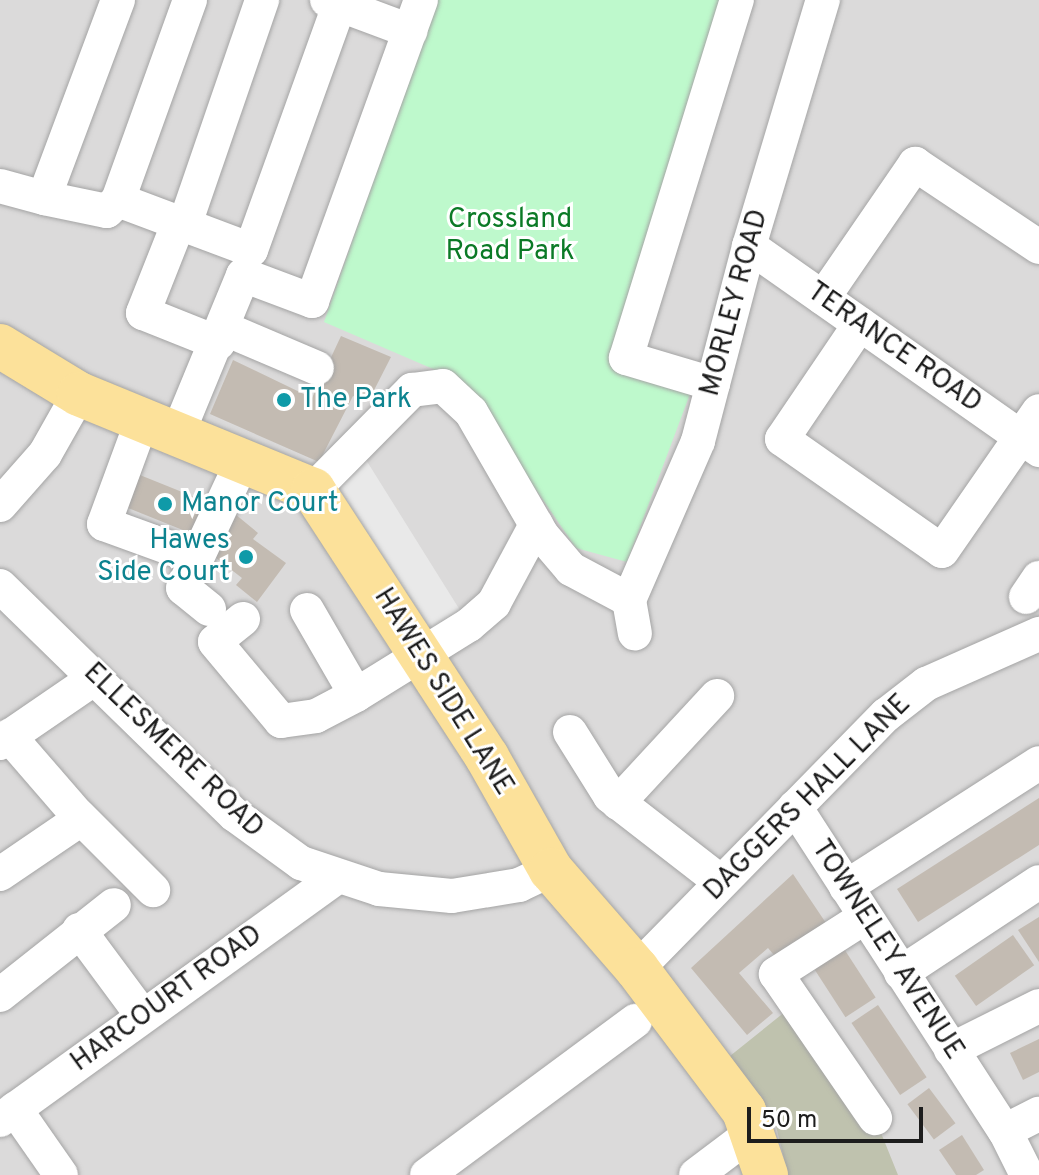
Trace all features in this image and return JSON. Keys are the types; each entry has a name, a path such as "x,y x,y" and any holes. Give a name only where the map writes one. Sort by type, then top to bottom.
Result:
{"main road":[{"path":"2,352 79,394 313,490"},
{"name":"HAWES SIDE LANE","path":"313,490 421,656 551,870 637,969 744,1111 766,1175"}],"street":[{"path":"44,198 118,0"},
{"path":"0,186 107,211 118,200 190,0"},
{"path":"262,0 182,223 143,313 317,368"},
{"path":"713,384 626,358 737,0"},
{"name":"MORLEY ROAD","path":"629,600 698,441 749,246 823,0"},
{"path":"118,200 182,223 247,263 312,301 416,16 336,1 247,263 221,336 161,426 104,524 181,552"},
{"path":"823,298 915,164 1039,247"},
{"name":"TERANCE ROAD","path":"749,246 860,324 1033,433"},
{"path":"860,324 782,439 942,551 1033,433"},
{"path":"313,490 412,390 443,386 471,412 536,525 571,569 629,600 635,633"},
{"path":"0,505 45,454 79,394"},
{"path":"209,609 183,588 243,460"},
{"path":"243,619 215,642 281,721 316,716 421,656 494,603 536,525"},
{"name":"ELLESMERE ROAD","path":"0,586 255,832 335,878 379,889 452,896 519,885 551,870"},
{"path":"307,610 356,695"},
{"name":"DAGGERS HALL LANE","path":"637,969 886,715 926,684 1039,634"},
{"path":"95,678 5,739 153,890"},
{"path":"618,803 717,696"},
{"path":"570,732 618,803 721,882"},
{"path":"846,887 1039,763"},
{"name":"TOWNELEY AVENUE","path":"795,807 1005,1131 1027,1175"},
{"path":"0,874 81,819 79,816"},
{"name":"HARCOURT ROAD","path":"7,1115 335,878"},
{"path":"901,973 1039,882"},
{"path":"0,995 63,949 79,930 114,905"},
{"path":"865,917 776,974 875,1118"},
{"path":"79,930 142,1015"},
{"path":"951,1050 1039,1006"},
{"path":"427,1175 635,1021"},
{"path":"1005,1131 1039,1114"},
{"path":"7,1115 61,1175"},
{"path":"696,1175 753,1132"}],"shaded area":[{"path":"0,0 1039,0 1039,1175 0,1175"},
{"path":"363,455 469,625 432,648 326,478"},
{"path":"796,1003 875,1118 898,1175 788,1175 775,1122 730,1056"}],"green space":[{"name":"Crossland Road Park","path":"437,0 737,0 624,364 693,386 627,562 576,548 461,381 324,322"}],"building":[{"name":"The Park","path":"341,336 391,357 368,402 353,396 319,462 210,414 233,360 312,398"},
{"name":"Manor Court","path":"130,471 213,504 199,537 117,503"},
{"name":"Hawes Side Court","path":"235,514 258,533 253,539 286,563 257,602 236,585 242,578 207,551"},
{"path":"1039,798 1039,845 918,922 897,889"},
{"path":"793,874 826,923 780,962 768,948 739,973 773,1013 747,1035 691,968"},
{"path":"1039,917 1039,962 1018,930"},
{"path":"1013,935 1034,965 976,1006 955,976"},
{"path":"837,938 876,998 845,1017 807,958"},
{"path":"878,1005 927,1077 900,1095 851,1023"},
{"path":"1039,1039 1039,1072 1023,1080 1010,1053"},
{"path":"929,1088 955,1123 934,1139 907,1104"},
{"path":"962,1135 984,1170 976,1175 956,1175 939,1150"}],"place":[{"name":"The Park","path":"284,400"},
{"name":"Manor Court","path":"165,504"},
{"name":"Hawes Side Court","path":"246,557"}]}
